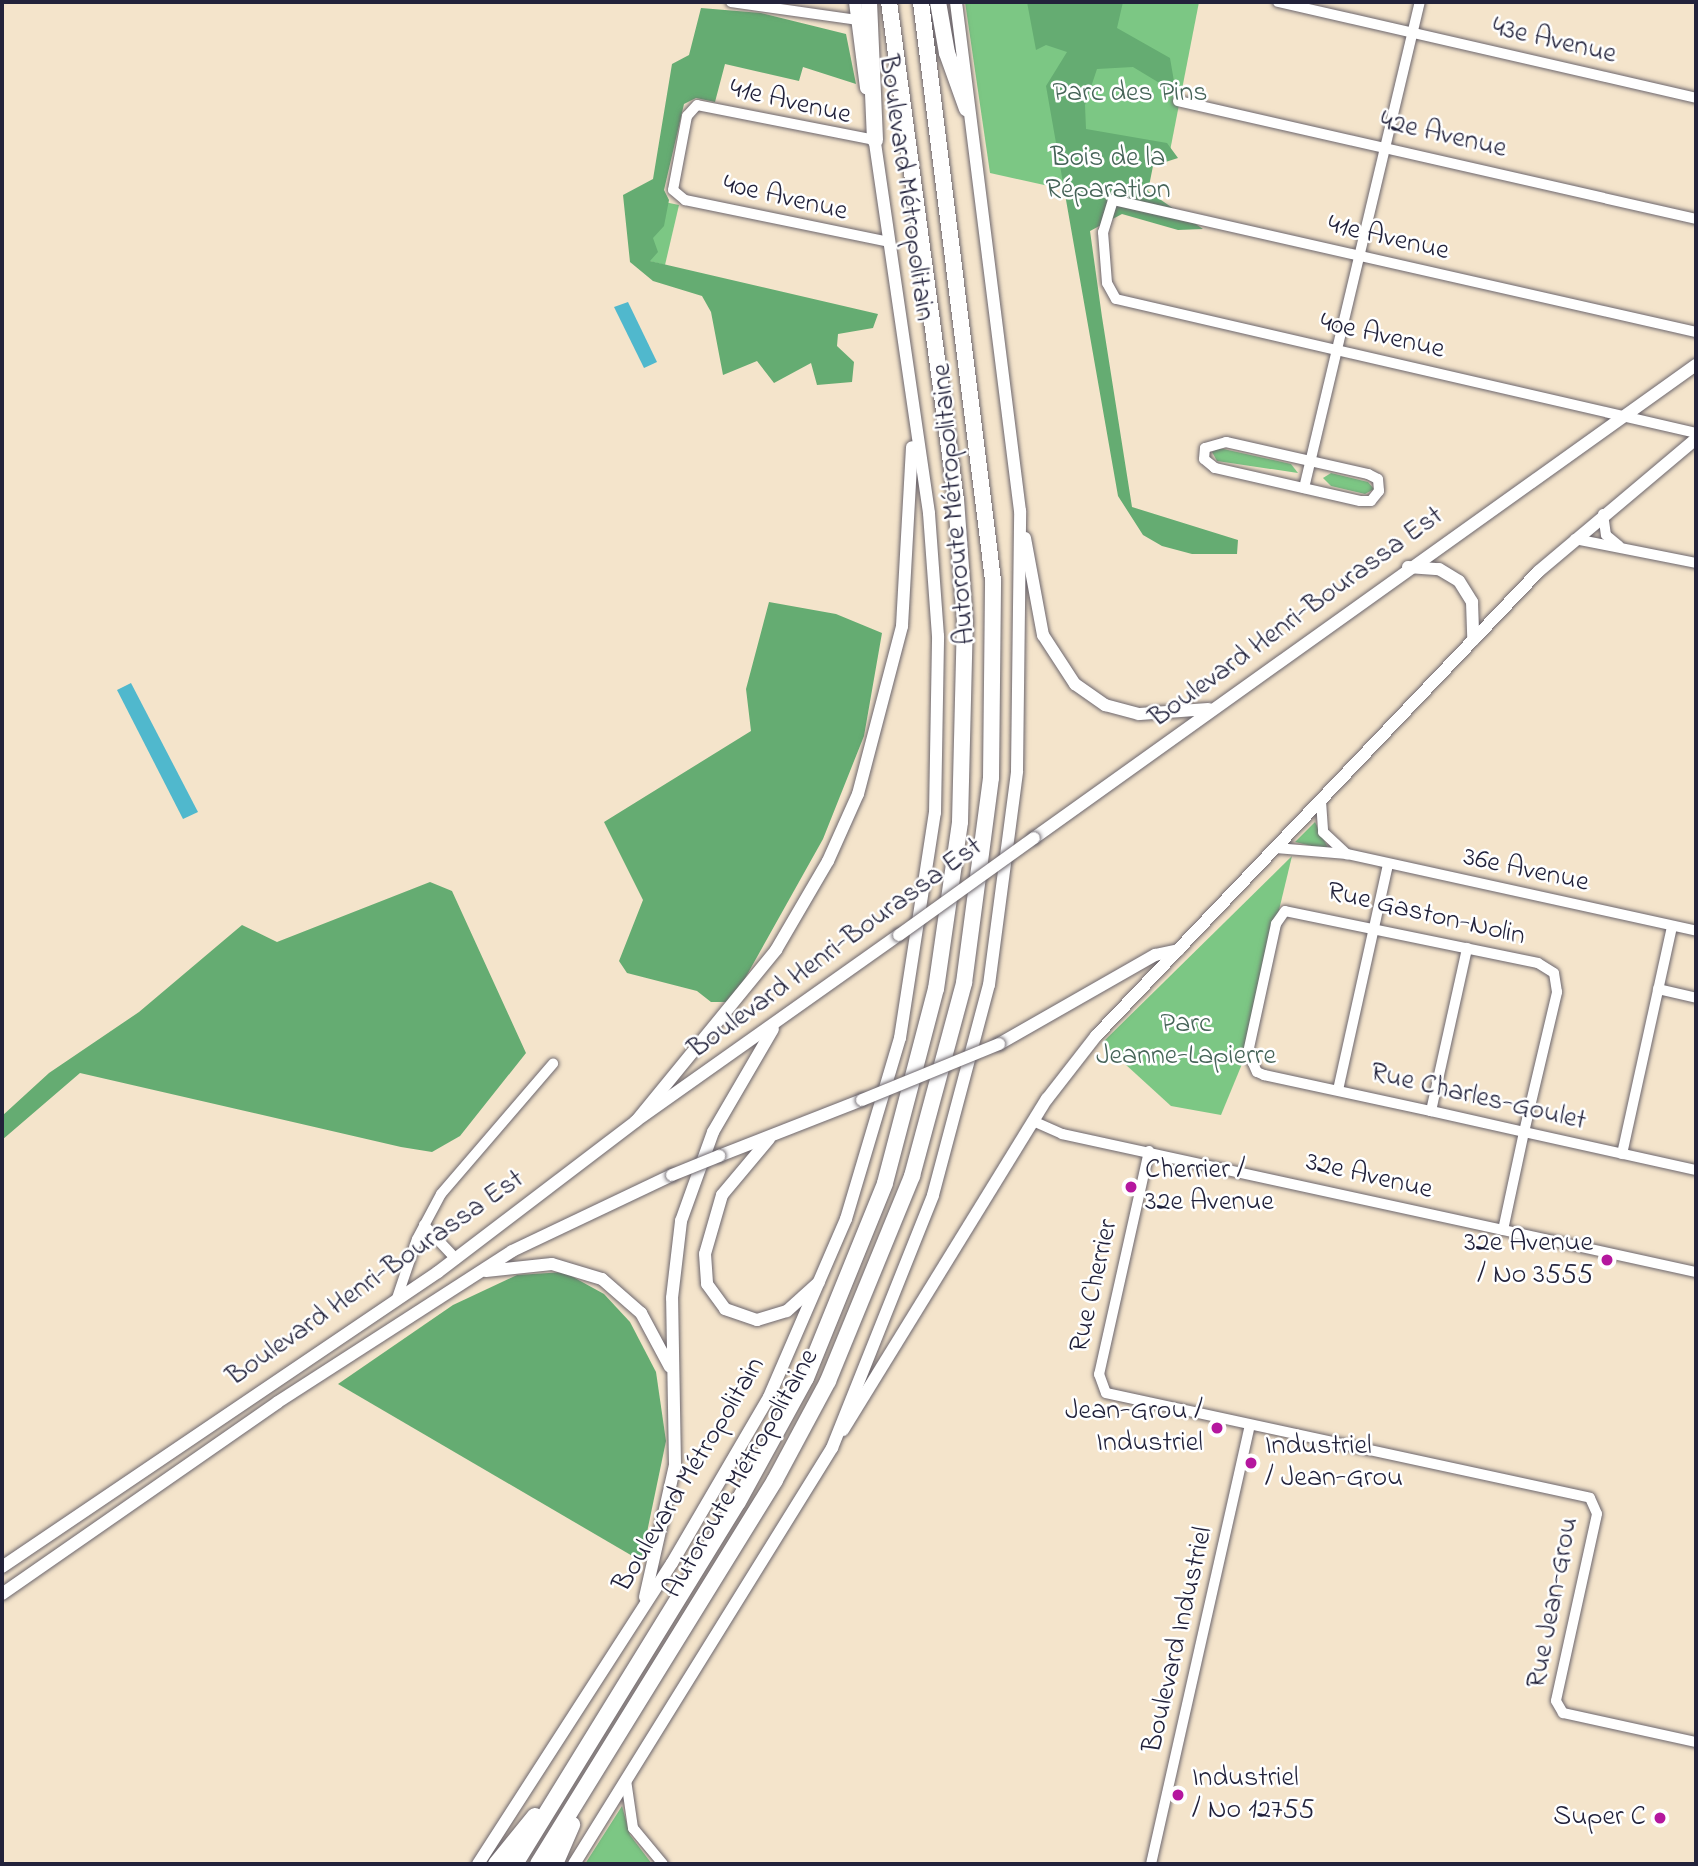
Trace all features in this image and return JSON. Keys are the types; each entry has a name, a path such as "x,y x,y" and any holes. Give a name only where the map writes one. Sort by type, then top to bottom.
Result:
{"highway":[{"path":"869,2 876,140"},
{"name":"Autoroute Métropolitaine","path":"515,1864 751,1481 818,1351 893,1160 941,966 964,770 965,610 890,2"},
{"name":"Autoroute Métropolitaine","path":"538,1864 775,1480 849,1337 919,1157 968,961 993,753 993,580 920,2"},
{"path":"938,2 947,53 967,109"},
{"path":"496,1864 576,1765"},
{"path":"555,1864 595,1772"}],"main road":[{"name":"Boulevard Métropolitain","path":"478,1864 744,1443 824,1276 894,1062 931,853 938,619 876,140 855,2"},
{"path":"956,2 967,109 1020,511 1043,635 1068,677 1122,711 1156,715 1213,708"},
{"name":"Boulevard Henri-Bourassa Est","path":"2,1567 456,1259 636,1121 774,1029 899,935 1408,567 1696,365"},
{"path":"636,1121 776,950 828,861 858,794 888,698 906,605 912,415"},
{"name":"Boulevard Henri-Bourassa Est","path":"2,1594 255,1417 451,1290 551,1230 672,1175 769,1139 999,1044 1155,956 1178,950 1473,640 1575,539 1696,436"},
{"path":"832,1448 933,1195 989,985 1017,771 1020,511"},
{"path":"1408,567 1439,569 1459,581 1472,602 1473,640"},
{"path":"574,1864 1033,1121 1082,1053 1178,950"},
{"path":"643,1603 674,1472 672,1283 687,1200 719,1120 774,1029"},
{"path":"769,1139 722,1195 705,1254 707,1284 732,1313 765,1320 793,1307 824,1276"},
{"path":"451,1290 456,1259"},
{"path":"482,1272 552,1264 601,1279 641,1313 673,1373"}],"street":[{"path":"731,2 857,20"},
{"name":"43e Avenue","path":"1278,2 1696,98"},
{"path":"1304,488 1419,2"},
{"name":"42e Avenue","path":"1178,101 1386,146 1696,219"},
{"name":"41e Avenue","path":"673,193 687,116 695,106 876,140"},
{"name":"40e Avenue","path":"673,193 889,242"},
{"name":"41e Avenue","path":"1101,243 1113,201 1696,332"},
{"name":"40e Avenue","path":"1101,243 1116,299 1337,349 1696,436"},
{"path":"1226,442 1312,461 1368,474 1378,479 1379,491 1360,501 1215,468 1205,459 1205,448 1226,442"},
{"path":"1603,514 1606,536 1619,546"},
{"path":"1575,539 1696,563"},
{"path":"1321,801 1323,832 1347,854"},
{"name":"36e Avenue","path":"1276,848 1347,854 1696,931"},
{"path":"1338,1090 1388,864"},
{"name":"Rue Gaston-Nolin","path":"1252,1067 1248,1052 1276,924 1284,911 1374,927 1467,948 1555,973 1557,992 1524,1132"},
{"path":"1622,1154 1672,926"},
{"path":"1431,1111 1467,948"},
{"path":"1658,989 1696,998"},
{"path":"396,1301 424,1224 446,1188 553,1064"},
{"name":"Rue Charles-Goulet","path":"1252,1067 1338,1090 1696,1170"},
{"name":"32e Avenue","path":"1033,1121 1149,1152 1696,1272"},
{"path":"1503,1230 1524,1132"},
{"name":"Rue Cherrier","path":"1102,1389 1099,1374 1149,1152"},
{"path":"424,1224 456,1259"},
{"name":"Rue Jean-Grou","path":"1102,1389 1250,1426 1590,1498 1597,1514 1556,1701 1563,1713 1696,1742"},
{"name":"Boulevard Industriel","path":"1151,1864 1250,1426"},
{"path":"626,1780 633,1828 663,1864"}],"green space":[{"name":"Parc des Pins","path":"965,2 1199,2 1169,156 1103,198 990,173"},
{"name":"Bois de la Réparation","path":"1027,2 1123,2 1117,28 1170,58 1176,93 1133,67 1097,69 1085,105 1086,129 1167,143 1178,158 1153,166 1148,191 1203,229 1178,230 1122,214 1090,231 1132,507 1238,540 1237,554 1192,554 1162,546 1143,535 1118,496 1046,86 1067,52 1046,45 1036,50"},
{"path":"701,8 761,13 846,34 856,84 803,67 799,81 725,64 715,102 696,98 684,104 664,190 669,200 664,226 653,238 658,252 650,261 878,314 873,328 838,334 837,346 854,362 852,382 817,385 811,363 774,383 757,361 723,375 711,312 702,296 653,281 630,262 623,195 653,179 672,64 689,55"},
{"path":"650,199 679,205 665,265 637,258"},
{"path":"1219,448 1291,464 1298,473 1217,461 1212,452"},
{"path":"1331,473 1368,482 1374,489 1365,494 1331,486 1323,478"},
{"path":"769,602 836,614 882,633 864,736 823,839 743,982 727,1002 711,1002 697,991 627,973 619,961 643,900 604,822 751,731 746,689"},
{"path":"1315,822 1328,848 1295,842"},
{"name":"Parc Jeanne-Lapierre","path":"1292,856 1242,1064 1221,1115 1171,1106 1102,1043"},
{"path":"430,882 452,891 526,1053 460,1136 432,1152 401,1147 80,1073 2,1140 2,1116 49,1073 139,1012 242,925 277,942"},
{"path":"564,1272 604,1294 630,1322 656,1372 666,1441 641,1561 338,1384 453,1305 517,1275"},
{"path":"622,1806 630,1835 652,1864 585,1864"}],"water":[{"path":"628,302 657,362 644,368 614,307"},
{"path":"131,683 198,812 183,819 117,690"}],"place":[{"name":"Cherrier / 32e Avenue","path":"1131,1187"},
{"name":"32e Avenue / No 3555","path":"1607,1260"},
{"name":"Jean-Grou / Industriel","path":"1217,1428"},
{"name":"Industriel / Jean-Grou","path":"1251,1463"},
{"name":"Industriel / No 12755","path":"1178,1795"},
{"name":"Super C","path":"1660,1818"}]}
